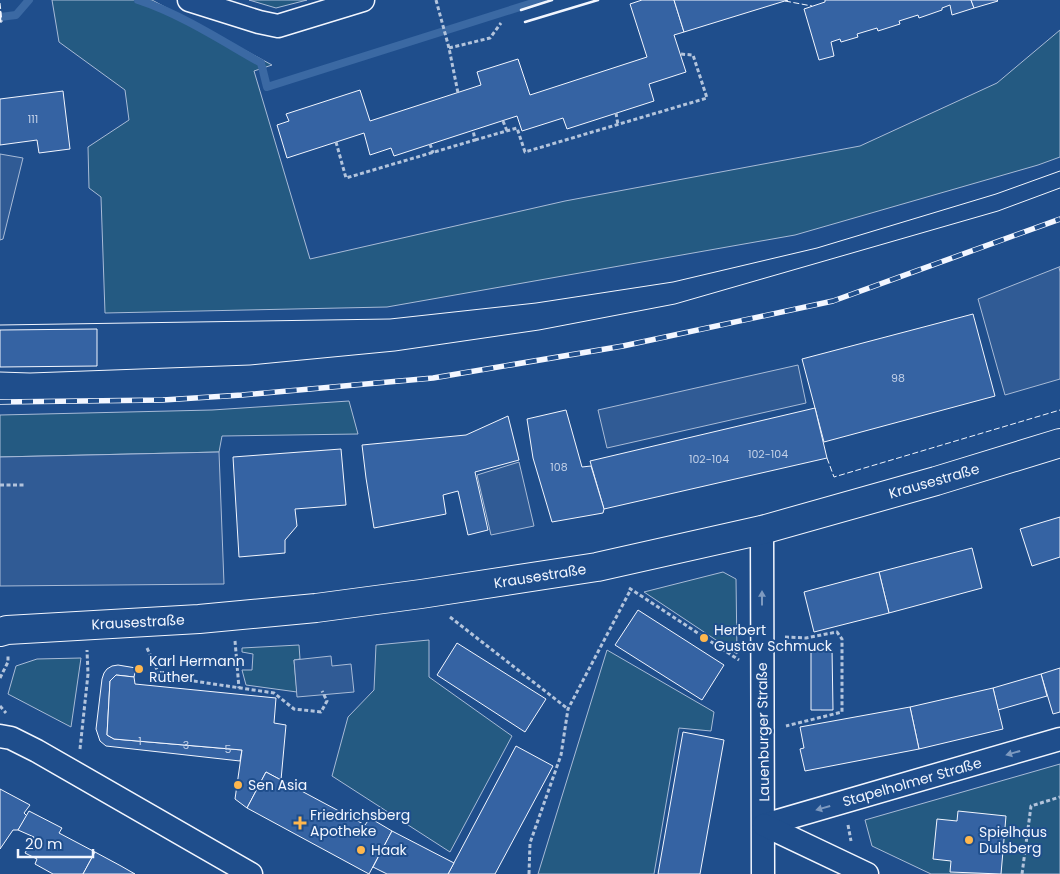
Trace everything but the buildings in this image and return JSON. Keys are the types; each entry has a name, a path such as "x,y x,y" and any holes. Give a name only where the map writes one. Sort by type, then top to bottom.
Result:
{"main road":[{"name":"Krausestraße","path":"2,630 216,618 316,608 597,567 762,530 936,481 1060,443"}],"street":[{"path":"189,0 278,26 363,0"},
{"name":"Lauenburger Straße","path":"762,530 763,874"},
{"path":"0,736 11,738 78,774 252,874"},
{"name":"Stapelholmer Straße","path":"764,825 1060,740"},
{"path":"764,825 862,871"}],"path":[{"path":"436,0 446,34 458,93"},
{"path":"449,48 490,38 501,23"},
{"path":"336,142 346,178 517,128 526,152 707,98 694,55 680,54"},
{"path":"616,113 618,124"},
{"path":"503,120 507,131"},
{"path":"473,130 475,140"},
{"path":"430,144 433,153"},
{"path":"0,485 24,485"},
{"path":"597,567 762,676"},
{"path":"529,874 530,843 561,755 568,709 630,589"},
{"path":"421,594 568,709"},
{"path":"135,622 160,676 274,693 294,708 321,712 327,701 322,691"},
{"path":"78,774 88,674 86,624"},
{"path":"762,636 806,638 837,632 842,639 842,712 762,732"},
{"path":"235,643 239,688"},
{"path":"1022,874 1031,806 1060,797"},
{"path":"843,802 862,871"}],"shaded area":[{"path":"52,0 152,0 272,65 254,71 310,259 565,201 860,146 997,83 1060,30 1060,157 795,235 387,307 105,313 101,197 89,188 88,147 129,120 125,90 59,42"},
{"path":"249,0 307,0 276,8"},
{"path":"0,154 23,158 3,239 0,240"},
{"path":"1059,267 1060,379 1005,395 978,299"},
{"path":"798,365 806,403 607,448 598,410"},
{"path":"349,401 358,434 222,436 219,452 0,457 0,415 212,410"},
{"path":"219,452 224,584 0,586 0,457"},
{"path":"519,462 534,526 491,535 477,475"},
{"path":"723,572 736,579 737,654 644,592"},
{"path":"429,640 429,677 512,736 450,852 332,776 348,717 374,690 376,645"},
{"path":"299,645 300,659 294,660 297,692 246,685 242,670 252,670 253,654 242,652 242,648"},
{"path":"607,650 714,712 711,731 679,728 654,874 538,874"},
{"path":"331,656 332,666 351,664 354,692 297,697 294,660"},
{"path":"81,658 71,727 8,694 16,666 37,659"},
{"path":"1060,764 1060,874 931,874 872,846 865,820"}],"waterway":[{"path":"0,17 16,15 29,0"},
{"path":"138,0 186,20 261,63 267,87 542,0"}],"tram line":[{"path":"0,325 390,319 536,303 673,282 817,248 996,194 1060,171"},
{"path":"0,372 30,373 250,365 395,351 539,330 675,304 998,211 1060,188"}],"railway":[{"path":"0,402 163,400 433,378 623,346 833,301 1060,219"}],"fence":[{"path":"785,1 812,6"},
{"path":"0,3 2,22 0,22"},
{"path":"827,458 834,477 1060,410"}],"wall":[{"path":"521,10 552,0"},
{"path":"525,22 598,0"},
{"path":"0,12 0,21"}],"place":[{"name":"Herbert Gustav Schmuck","path":"704,638"},
{"name":"Karl Hermann Rüther","path":"139,669"},
{"name":"Sen Asia","path":"238,785"},
{"name":"Friedrichsberg Apotheke","path":"300,823"},
{"name":"Spielhaus Dulsberg","path":"969,840"},
{"name":"Haak","path":"361,850"}]}
